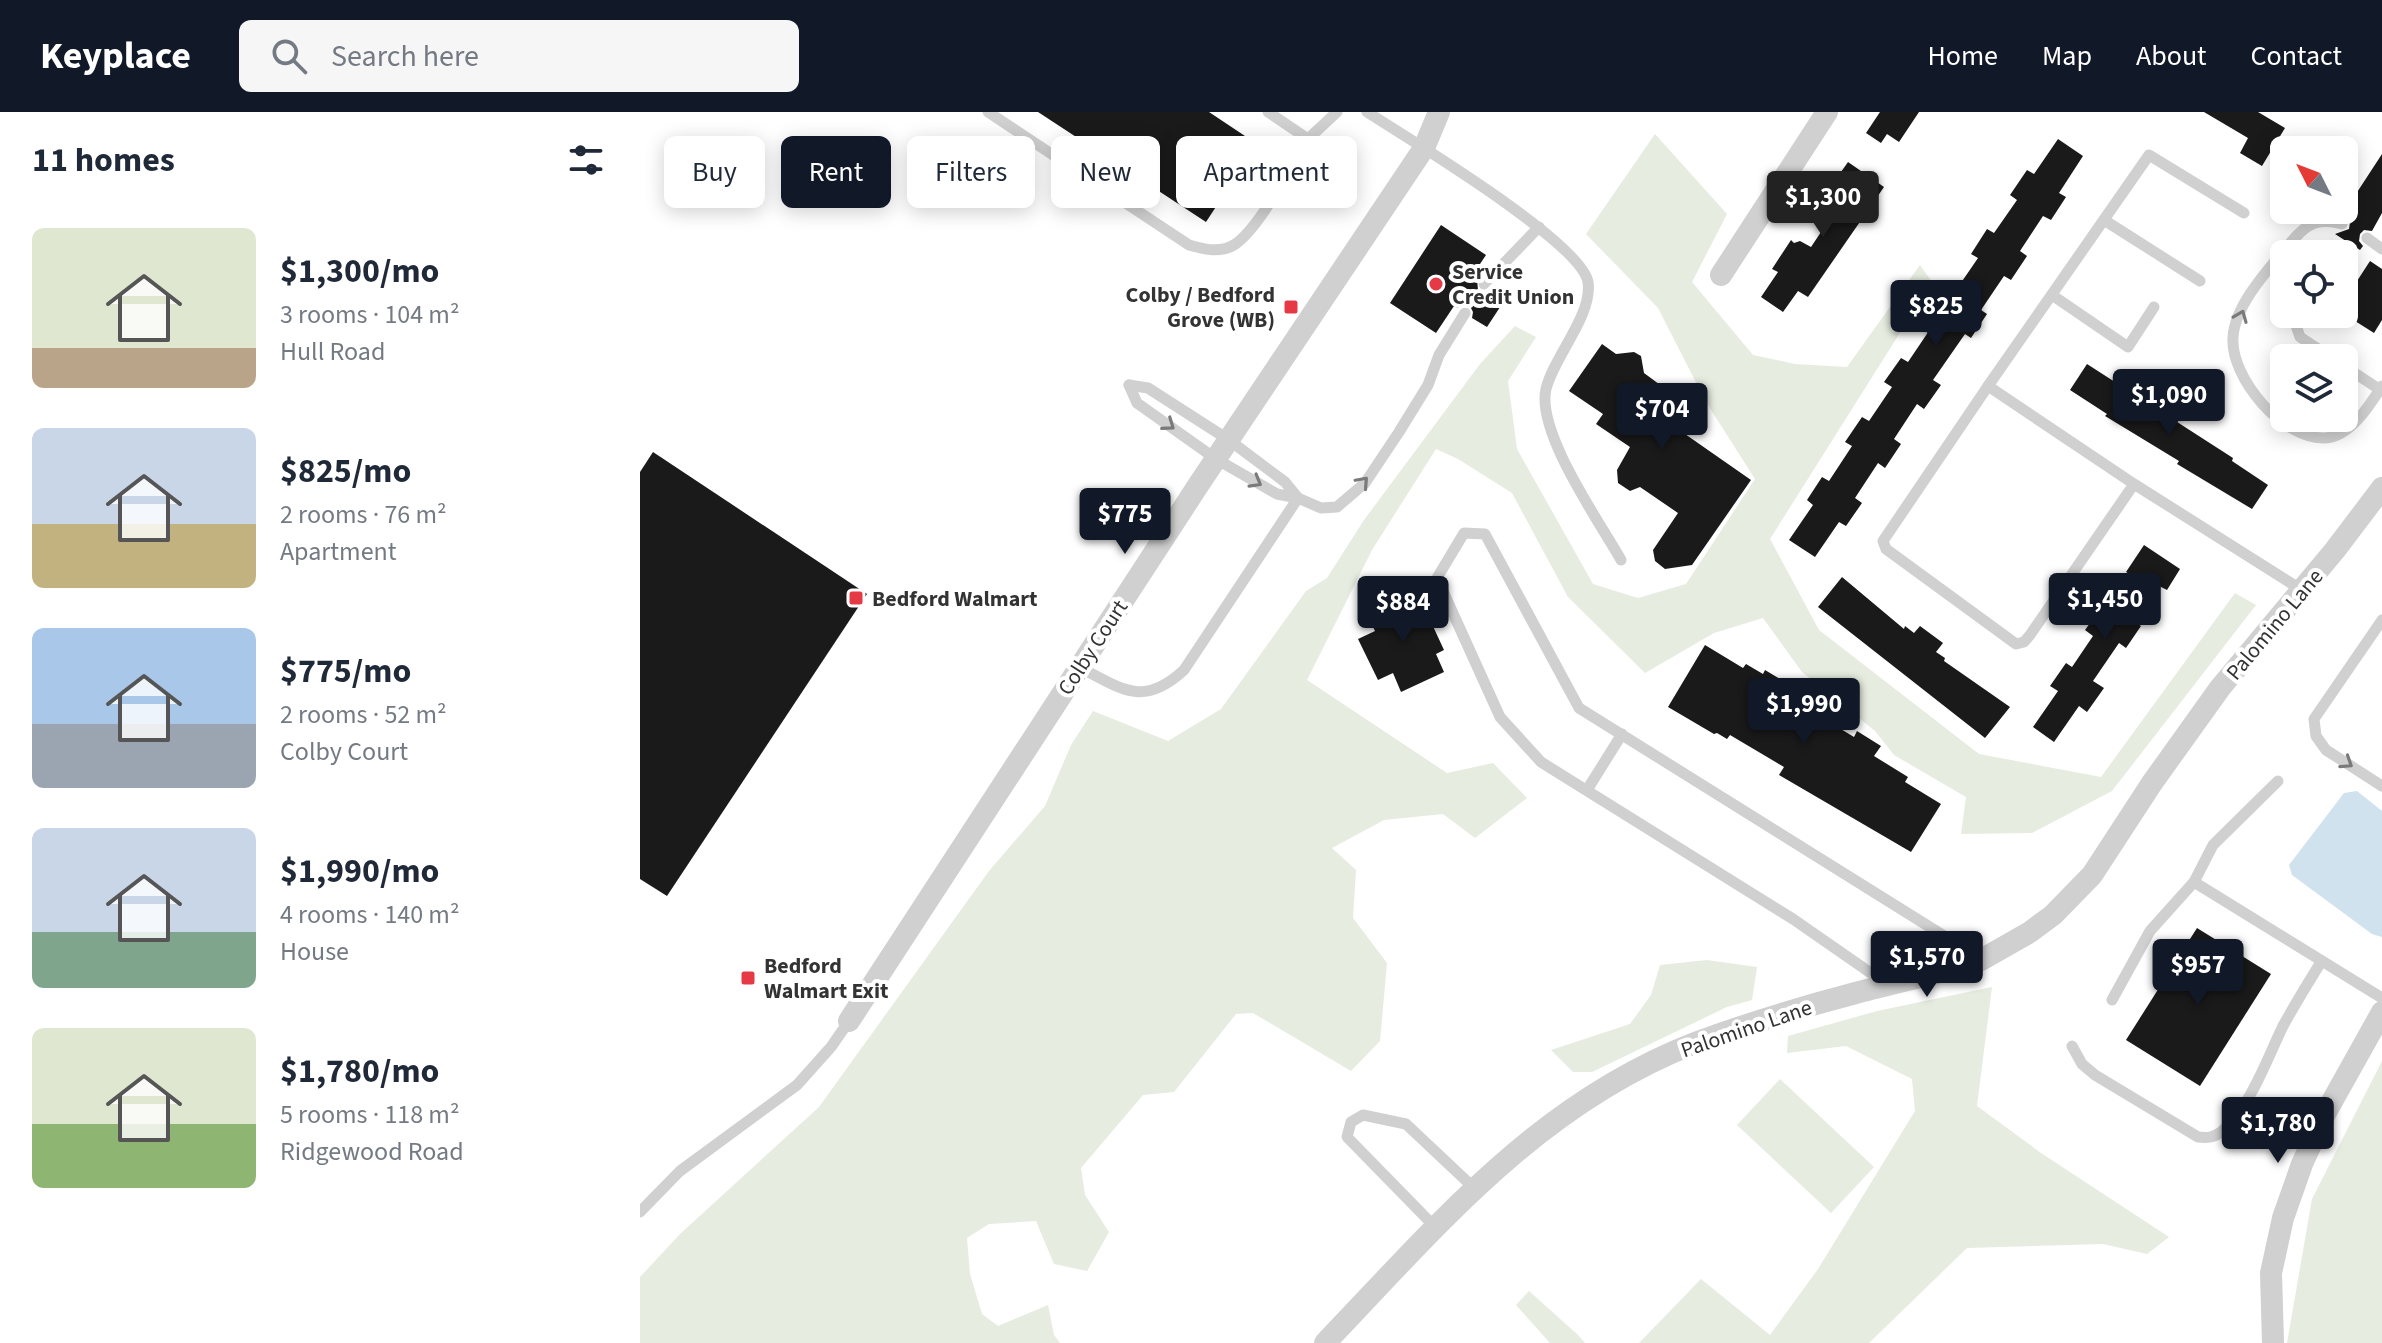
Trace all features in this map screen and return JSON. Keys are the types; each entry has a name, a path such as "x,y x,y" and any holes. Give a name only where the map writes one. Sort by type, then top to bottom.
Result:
{"street":[{"name":"Colby Court","path":"849,1021 1079,667 1424,148 1439,112"},
{"path":"1721,275 1827,112"},
{"name":"Palomino Lane","path":"1325,1343 1474,1188 1546,1125 1641,1068 1743,1025 1981,960 2053,915 2109,853 2152,783 2220,688 2378,502"},
{"path":"2273,1343 2271,1273 2283,1218 2302,1164 2325,1114 2382,1012"}],"lane":[{"path":"988,112 1189,245 1209,251 1229,248 1247,236 1265,208"},
{"path":"1268,112 1304,136"},
{"path":"1311,136 1337,112"},
{"path":"1367,112 1539,227 1580,263 1588,281 1587,301 1546,389 1545,410 1559,453 1621,560"},
{"path":"2134,484 2030,635 2024,642 2016,644 1886,549 1883,541 2149,155 2244,213"},
{"path":"2104,220 2200,281"},
{"path":"2295,240 2311,224"},
{"path":"1484,284 1539,227"},
{"path":"2367,238 2382,249"},
{"path":"2270,269 2239,315 2233,337 2240,371 2256,398 2288,425 2310,436 2326,439 2341,433 2360,417 2381,389 2358,375"},
{"path":"2052,295 2128,347 2154,307"},
{"path":"1298,498 1285,482 1223,450 1137,403 1129,385 1148,388 1223,450 1277,494 1298,498 1321,508 1337,507 1365,483 1428,385 1439,355 1465,313"},
{"path":"2297,328 2300,337 2311,344"},
{"path":"1988,386 2134,484 2302,590"},
{"path":"1079,667 1136,694 1169,684 1184,670 1298,498"},
{"path":"1888,985 1793,919 1541,762 1500,717 1437,578 1464,533 1485,534 1579,708 1981,960"},
{"path":"2382,620 2314,719 2316,736 2326,750 2382,786"},
{"path":"1587,790 1622,734"},
{"path":"2112,1000 2150,931 2194,882 2213,845 2278,781"},
{"path":"2194,882 2382,998"},
{"path":"2072,1046 2082,1064 2095,1075 2198,1137 2211,1138 2232,1119 2252,1089 2285,1023 2321,962"},
{"path":"640,1212 680,1171 797,1085 831,1047 849,1021"},
{"path":"1436,1228 1347,1137 1351,1122 1363,1115 1406,1124 1474,1188"}],"shaded area":[{"path":"1655,134 1727,214 1692,282 1753,355 1795,364 1847,367 1920,265 1932,282 1770,539 1819,630 1979,754 2101,777 2235,593 2256,605 2112,791 2032,833 1961,834 1966,797 1894,755 1875,731 1802,672 1763,618 1714,633 1645,673 1568,597 1512,493 1436,449 1372,550 1307,680 1447,773 1493,763 1527,798 1475,838 1443,814 1384,820 1332,848 1356,870 1353,918 1387,963 1380,1041 1351,1071 1253,1013 1236,1014 1174,1092 1143,1095 1081,1168 1085,1195 1109,1232 1087,1271 1054,1264 1036,1221 989,1224 967,1238 970,1274 982,1314 998,1326 1048,1305 1054,1335 1060,1343 640,1343 640,1277 680,1234 819,1107 989,871 1045,806 1071,745 1093,711 1168,741 1221,709 1306,591 1327,578 1364,520 1480,364 1515,326 1536,337 1508,381 1517,449 1593,584 1638,598 1686,584 1755,479 1706,402 1658,308 1586,234"},
{"path":"1707,960 1757,967 1752,1000 1727,1007 1592,1072 1573,1072 1551,1050 1630,1024 1651,995 1660,965"},
{"path":"1992,987 1977,1106 2041,1153 2169,1237 2147,1254 2103,1244 1967,1248 1869,1343 1639,1343 1701,1279 1770,1335 1818,1269 1915,1111 1912,1079 1846,1046 1787,1053 1788,1036 1877,1011"},
{"path":"2382,1061 2382,1343 2287,1343 2312,1199"},
{"path":"1780,1079 1874,1167 1831,1213 1737,1125"},
{"path":"1529,1291 1585,1343 1550,1343 1516,1305"}],"water":[{"path":"2357,791 2382,811 2382,937 2372,934 2292,875 2289,865 2344,793"}],"building":[{"path":"1038,112 1209,112 1245,136 1176,136 1176,202 1160,192 1160,136 1075,136"},
{"path":"1880,112 1919,112 1899,142 1887,134 1881,143 1866,133"},
{"path":"2204,112 2258,112 2285,128 2280,136 2270,136 2270,153 2262,166 2240,153 2248,138"},
{"path":"2058,139 2083,156 2059,193 2066,197 2051,220 2043,216 2020,251 2027,256 2011,280 2004,276 1981,310 1987,314 1971,338 1965,334 1933,380 1941,385 1924,409 1917,404 1894,439 1901,444 1885,468 1878,463 1855,498 1862,503 1846,526 1839,522 1815,557 1789,540 1813,505 1807,500 1822,477 1829,481 1852,446 1845,442 1862,417 1869,421 1892,387 1884,382 1901,358 1908,362 1939,316 1932,312 1948,288 1954,293 1978,258 1971,254 1987,229 1994,233 2017,200 2010,195 2027,170 2034,174"},
{"path":"2382,154 2382,213 2372,231 2364,230 2360,234 2359,241 2363,246 2360,250 2358,240 2344,240 2335,234 2349,229 2350,224 2358,224 2358,191"},
{"path":"1848,162 1884,187 1808,297 1798,291 1783,312 1761,297 1778,272 1772,269 1791,240 1811,247 1841,202 1827,192"},
{"path":"1185,208 1215,208 1206,222"},
{"path":"1441,225 1486,255 1472,276 1477,279 1478,290 1486,292 1491,289 1506,298 1487,327 1472,318 1470,306 1454,306 1436,333 1390,303"},
{"path":"2370,261 2382,269 2382,320 2374,333 2358,323 2358,279"},
{"path":"1602,344 1616,354 1634,352 1641,356 1644,373 1667,390 1693,383 1700,413 1685,434 1751,480 1692,565 1665,569 1655,561 1653,550 1678,513 1640,487 1630,491 1618,483 1617,470 1630,447 1596,424 1603,414 1569,391"},
{"path":"2087,364 2233,458 2232,461 2268,485 2252,509 2177,464 2179,461 2105,416 2107,414 2070,390"},
{"path":"653,452 867,594 667,896 640,879 640,472"},
{"path":"2144,545 2180,569 2167,590 2159,586 2135,622 2141,626 2126,648 2119,643 2093,681 2104,688 2087,712 2079,706 2054,742 2033,727 2058,691 2050,686 2066,663 2072,667 2093,636 2085,630 2103,605 2110,607 2131,575 2126,572"},
{"path":"1842,577 1904,629 1905,626 1914,633 1920,626 1943,643 1936,652 1945,658 1944,661 2010,707 1985,738 1818,607"},
{"path":"1407,594 1416,613 1425,609 1444,650 1436,654 1444,672 1401,692 1393,673 1378,680 1358,639 1375,631 1366,613"},
{"path":"1705,645 1743,668 1746,664 1763,674 1765,670 1807,695 1801,705 1854,737 1857,731 1881,746 1874,756 1908,777 1905,782 1941,804 1911,852 1779,775 1784,767 1730,735 1727,739 1714,734 1668,707"},
{"path":"2197,928 2271,974 2200,1086 2126,1040"}],"place":[{"name":"Service Credit Union","path":"1436,284"},
{"name":"Colby / Bedford Grove (WB)","path":"1291,307"},
{"name":"Bedford Walmart","path":"856,598"},
{"name":"Bedford Walmart Exit","path":"748,978"}]}
